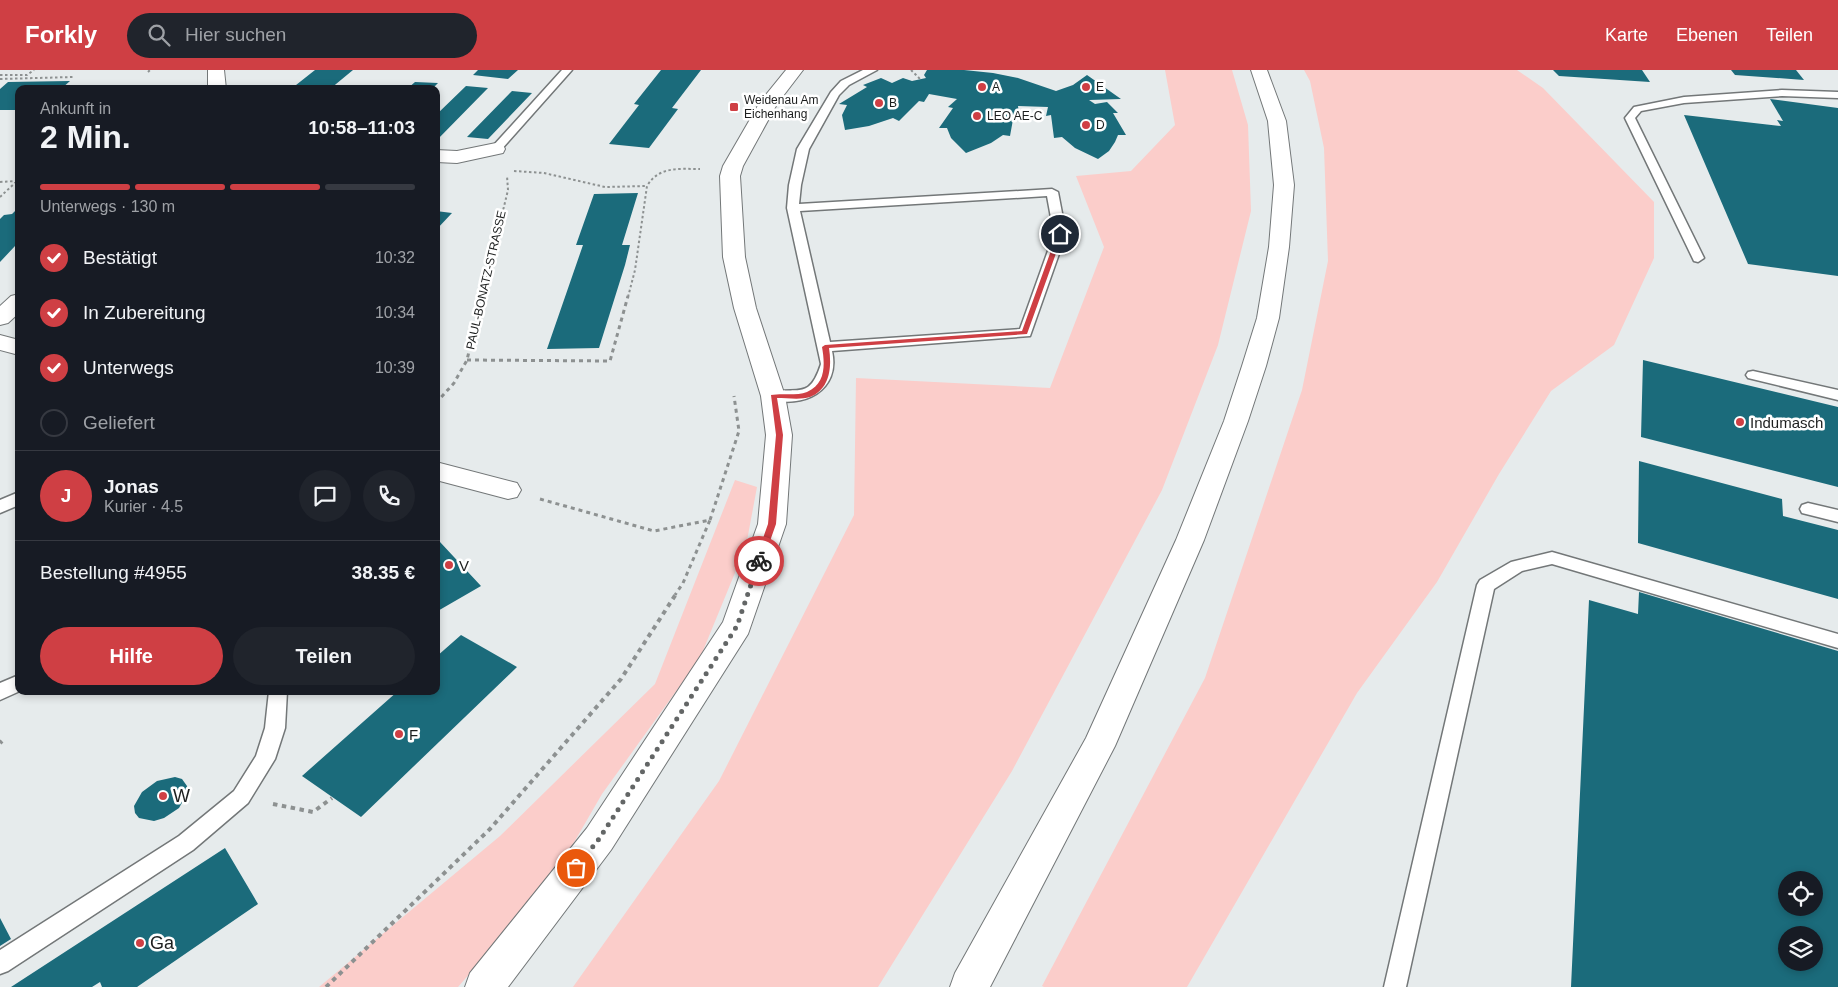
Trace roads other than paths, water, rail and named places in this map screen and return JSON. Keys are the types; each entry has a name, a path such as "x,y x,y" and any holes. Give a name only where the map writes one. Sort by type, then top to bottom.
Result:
{"street":[{"path":"216,70 216,85"},
{"path":"484,987 599,839 737,626 772,524 779,435 773,396 745,308 734,257 730,176 732,166 769,102 795,70"},
{"path":"969,987 1099,746 1190,540 1236,422 1254,366 1269,309 1279,246 1284,185 1276,121 1259,70"},
{"path":"440,156 457,157 496,149"},
{"path":"0,318 15,304"},
{"path":"0,342 15,347"},
{"path":"440,472 508,490"}],"lane":[{"path":"496,149 567,70"},
{"path":"773,396 808,395 824,382 828,364 793,208 795,185 803,150 836,94 845,83 858,75 872,70"},
{"path":"1698,258 1630,118 1638,109 1684,100 1782,93 1838,95"},
{"path":"793,208 1052,192 1060,234 1025,333 825,347"},
{"path":"1753,375 1838,396"},
{"path":"0,507 15,500"},
{"path":"1808,508 1838,516"},
{"path":"1395,987 1486,585 1517,566 1552,558 1838,641"},
{"path":"0,692 15,685"},
{"path":"0,963 186,843 241,797 265,759 275,728 278,695"}],"place":[{"name":"A","path":"982,87"},
{"name":"E","path":"1086,87"},
{"name":"B","path":"879,103"},
{"name":"Weidenau Am Eichenhang","path":"734,107"},
{"name":"LEO AE-C","path":"977,116"},
{"name":"D","path":"1086,125"},
{"name":"Indumasch","path":"1740,422"},
{"name":"V","path":"449,565"},
{"name":"F","path":"399,734"},
{"name":"W","path":"163,796"},
{"name":"Ga","path":"140,943"}]}
